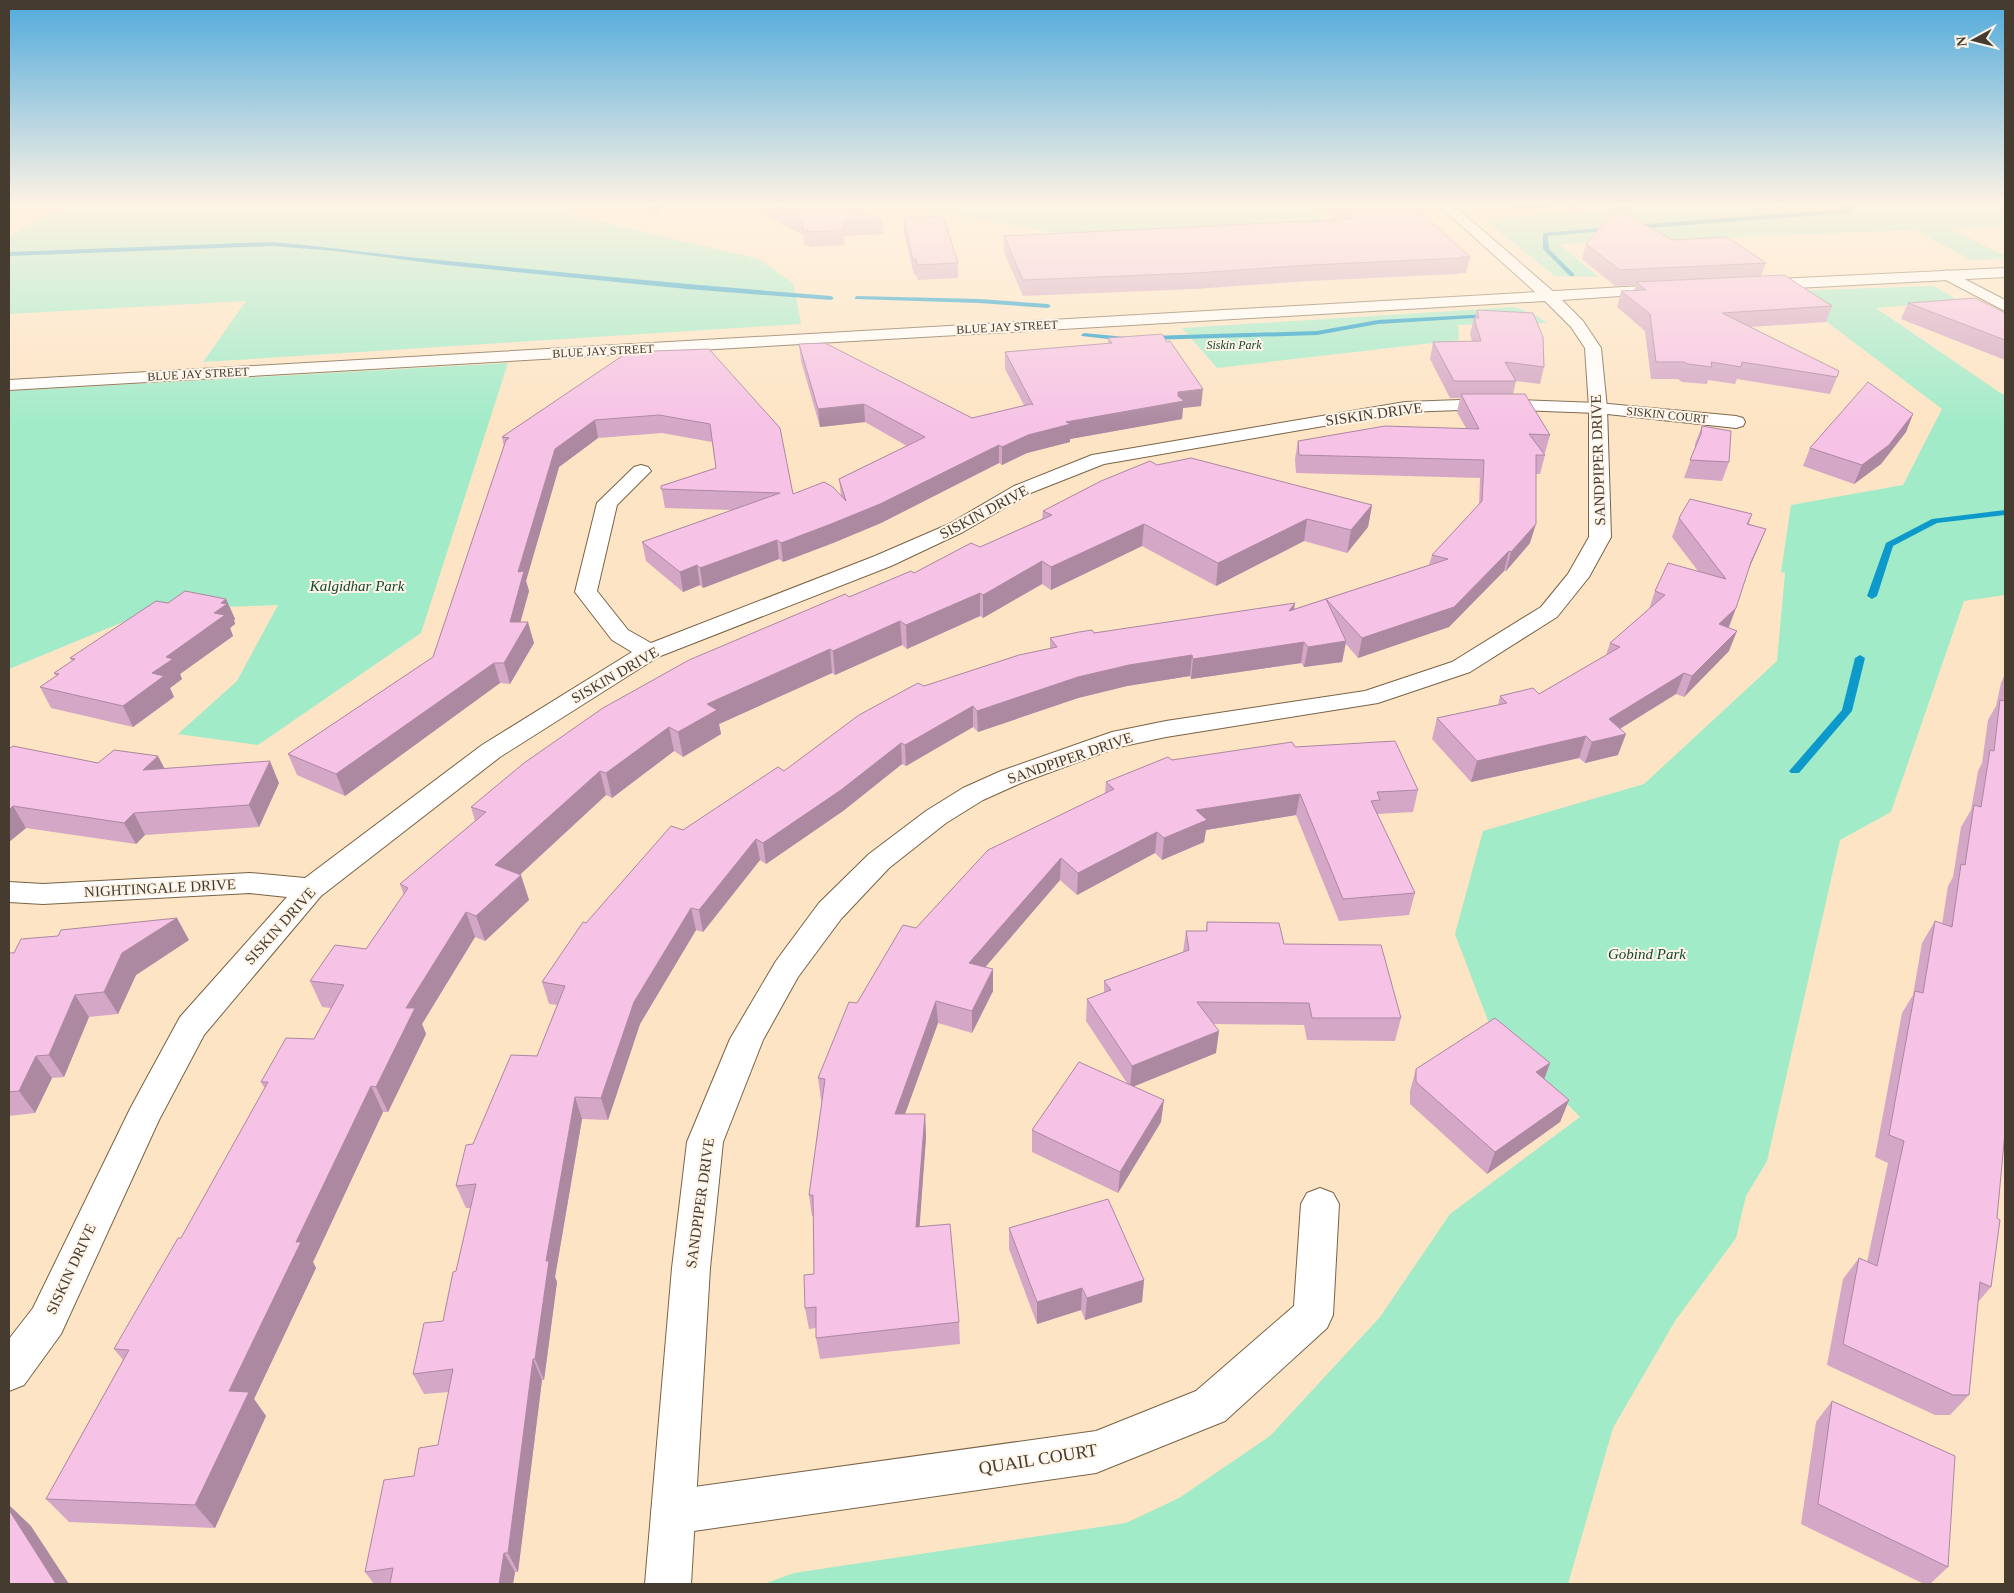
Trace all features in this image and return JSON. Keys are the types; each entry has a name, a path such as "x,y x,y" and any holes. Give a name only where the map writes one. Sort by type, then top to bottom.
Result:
{"street":[{"name":"SANDPIPER DRIVE","path":"668,1584 691,1268 705,1142 747,1039 787,969 830,911 879,861 936,817 972,794 1011,777 1121,738 1166,729 1369,698 1461,667 1548,612 1578,577 1600,537 1598,408 1592,348 1577,324 1527,276"},
{"path":"1740,286 1922,276"},
{"path":"1950,276 2005,306"},
{"name":"BLUE JAY STREET","path":"9,386 1672,289"},
{"name":"SISKIN DRIVE","path":"9,1371 47,1321 143,1117 192,1026 311,889 491,751 649,652 883,561 956,528 1021,490 1099,459 1405,407 1488,404 1598,408"},
{"name":"SISKIN COURT","path":"1598,408 1736,422"},
{"path":"641,471 607,503 586,592 620,635 649,652"},
{"name":"NIGHTINGALE DRIVE","path":"9,892 44,894 250,883 311,889"},
{"name":"QUAIL COURT","path":"673,1512 1096,1452 1210,1406 1313,1315 1320,1204"}],"green space":[{"path":"9,276 784,276 793,283 801,324 203,362 246,301 9,314"},
{"name":"Gobind Park","path":"1934,286 1959,301 1876,308 2002,394 2005,394 2005,595 1964,601 1891,812 1840,840 1767,1161 1746,1196 1736,1238 1675,1321 1613,1428 1568,1584 764,1584 794,1573 1126,1523 1179,1498 1270,1436 1380,1317 1450,1214 1580,1117 1490,1026 1455,934 1483,831 1644,784 1777,661 1785,573 1781,572 1791,505 1903,485 1942,409 1786,291"},
{"name":"Siskin Park","path":"1515,307 1535,315 1547,323 1458,325 1459,340 1217,368 1182,328"},
{"name":"Kalgidhar Park","path":"508,363 421,633 258,745 178,734 237,681 278,605 152,610 9,669 9,391"}],"building":[{"path":"1021,276 1113,276 1023,280"},
{"path":"1786,276 1832,306 1722,313 1839,371 1837,377 1742,362 1741,367 1711,362 1712,367 1684,362 1656,362 1650,314 1621,291 1646,290 1636,282"},
{"path":"1975,298 2005,313 2005,340 1908,303"},
{"path":"1477,310 1533,313 1543,337 1544,367 1505,362 1516,381 1454,381 1433,342 1481,341 1474,318 1479,318"},
{"path":"1162,334 1167,342 1170,341 1203,389 1178,392 1178,396 1184,401 1066,422 1071,424 1028,435 1002,447 999,445 880,504 831,524 781,543 777,540 700,568 697,565 680,572 642,542 780,493 661,489 661,486 716,468 710,424 659,415 595,420 555,449 518,572 524,571 510,622 528,622 504,663 494,663 336,774 288,754 433,657 506,440 509,438 502,437 628,352 709,349 780,428 793,494 824,482 833,487 846,501 839,479 925,437 864,404 818,409 799,344 825,343 972,418 1033,405 1005,352 1112,343 1108,338"},
{"path":"1868,382 1913,414 1889,445 1862,465 1810,448"},
{"path":"1461,394 1525,394 1550,435 1529,434 1545,455 1536,455 1536,524 1511,552 1509,551 1454,607 1362,638 1326,599 1448,559 1432,555 1482,501 1484,460 1299,455 1298,441 1385,426 1479,429"},
{"path":"1702,426 1731,431 1729,462 1690,460 1701,434"},
{"path":"1191,458 1372,505 1351,530 1307,519 1218,563 1144,524 1051,567 1042,561 983,595 980,593 906,625 900,621 833,651 830,649 707,704 717,710 678,732 669,727 606,773 600,771 495,865 521,875 476,916 466,912 406,1008 415,1008 376,1087 371,1086 296,1242 301,1242 229,1391 249,1392 195,1505 46,1499 129,1350 114,1349 178,1238 181,1238 268,1082 261,1082 286,1038 314,1039 344,985 310,981 335,945 366,949 408,888 400,884 486,812 471,807 524,763 603,708 689,660 845,594 849,597 911,571 914,573 971,543 980,547 1052,515 1043,511 1101,481 1150,461 1157,465"},
{"path":"1690,499 1752,514 1747,524 1766,529 1751,562 1736,608 1719,624 1737,631 1692,676 1684,673 1609,719 1626,734 1592,742 1586,736 1477,761 1437,718 1507,703 1500,696 1533,688 1539,694 1620,647 1610,643 1665,595 1655,591 1668,563 1726,579 1679,518"},
{"path":"185,591 226,599 221,603 227,604 214,613 225,615 166,657 173,659 152,673 164,676 123,706 40,687 59,674 54,673 75,659 70,658 156,601 168,603"},
{"path":"1326,599 1346,641 1308,647 1304,642 1193,659 1192,655 1129,665 1078,677 977,711 973,706 905,745 901,743 841,790 763,843 756,839 699,910 691,908 634,1002 601,1098 575,1097 546,1261 549,1261 535,1359 533,1359 508,1553 504,1553 499,1584 390,1584 393,1568 365,1572 384,1480 414,1476 419,1448 438,1445 453,1369 413,1374 424,1323 443,1321 453,1272 456,1271 476,1184 456,1186 466,1145 473,1144 511,1055 537,1056 565,986 542,982 583,922 586,923 671,826 683,830 778,767 784,771 859,715 918,683 924,686 1019,655 1057,647 1050,638 1079,632 1092,630 1094,633 1295,603 1289,611"},
{"path":"2000,700 2005,701 2005,1132 1997,1218 2000,1220 1991,1287 1980,1282 1969,1395 1953,1395 1843,1344 1859,1258 1877,1266 1904,1141 1889,1135 1915,991 1923,993 1935,921 1952,927 1961,864 1965,865 1974,805 1981,807 1990,750 1994,751"},
{"path":"1395,741 1418,790 1377,792 1380,800 1371,801 1415,893 1343,899 1300,794 1196,810 1207,820 1164,838 1157,832 1078,873 1061,858 969,963 993,969 972,1011 936,1001 895,1114 925,1114 916,1227 950,1224 959,1322 816,1338 816,1307 805,1308 804,1275 814,1274 813,1195 809,1195 825,1079 818,1078 849,1002 857,1003 903,925 916,928 988,850 1114,789 1106,782 1168,757 1172,760 1292,742 1295,747"},
{"path":"13,746 98,763 114,750 158,756 143,770 270,761 249,805 134,813 124,823 13,806 9,810 9,748"},
{"path":"177,918 122,953 104,992 75,995 49,1055 36,1056 19,1091 9,1092 9,953 14,953 21,939 58,936 61,930"},
{"path":"1207,922 1279,923 1284,944 1381,945 1401,1018 1312,1018 1309,1003 1197,1002 1219,1031 1132,1066 1087,999 1111,990 1104,981 1189,950 1186,931 1207,931"},
{"path":"1495,1018 1550,1063 1536,1072 1569,1100 1495,1152 1416,1082 1416,1069"},
{"path":"1079,1062 1164,1100 1120,1172 1032,1130"},
{"path":"1108,1199 1144,1280 1087,1298 1082,1288 1037,1302 1009,1228"},
{"path":"1832,1401 1955,1456 1948,1567 1818,1504"},
{"path":"9,1510 56,1584 9,1584"}],"waterway":[{"path":"580,276 831,298"},
{"path":"857,298 979,301 1048,306"},
{"path":"1148,338 1317,333 1378,322 1489,316"},
{"path":"1084,335 1125,339"},
{"path":"1872,596 1889,545 1935,521 2005,512"},
{"path":"1795,771 1847,711 1860,658"}]}
